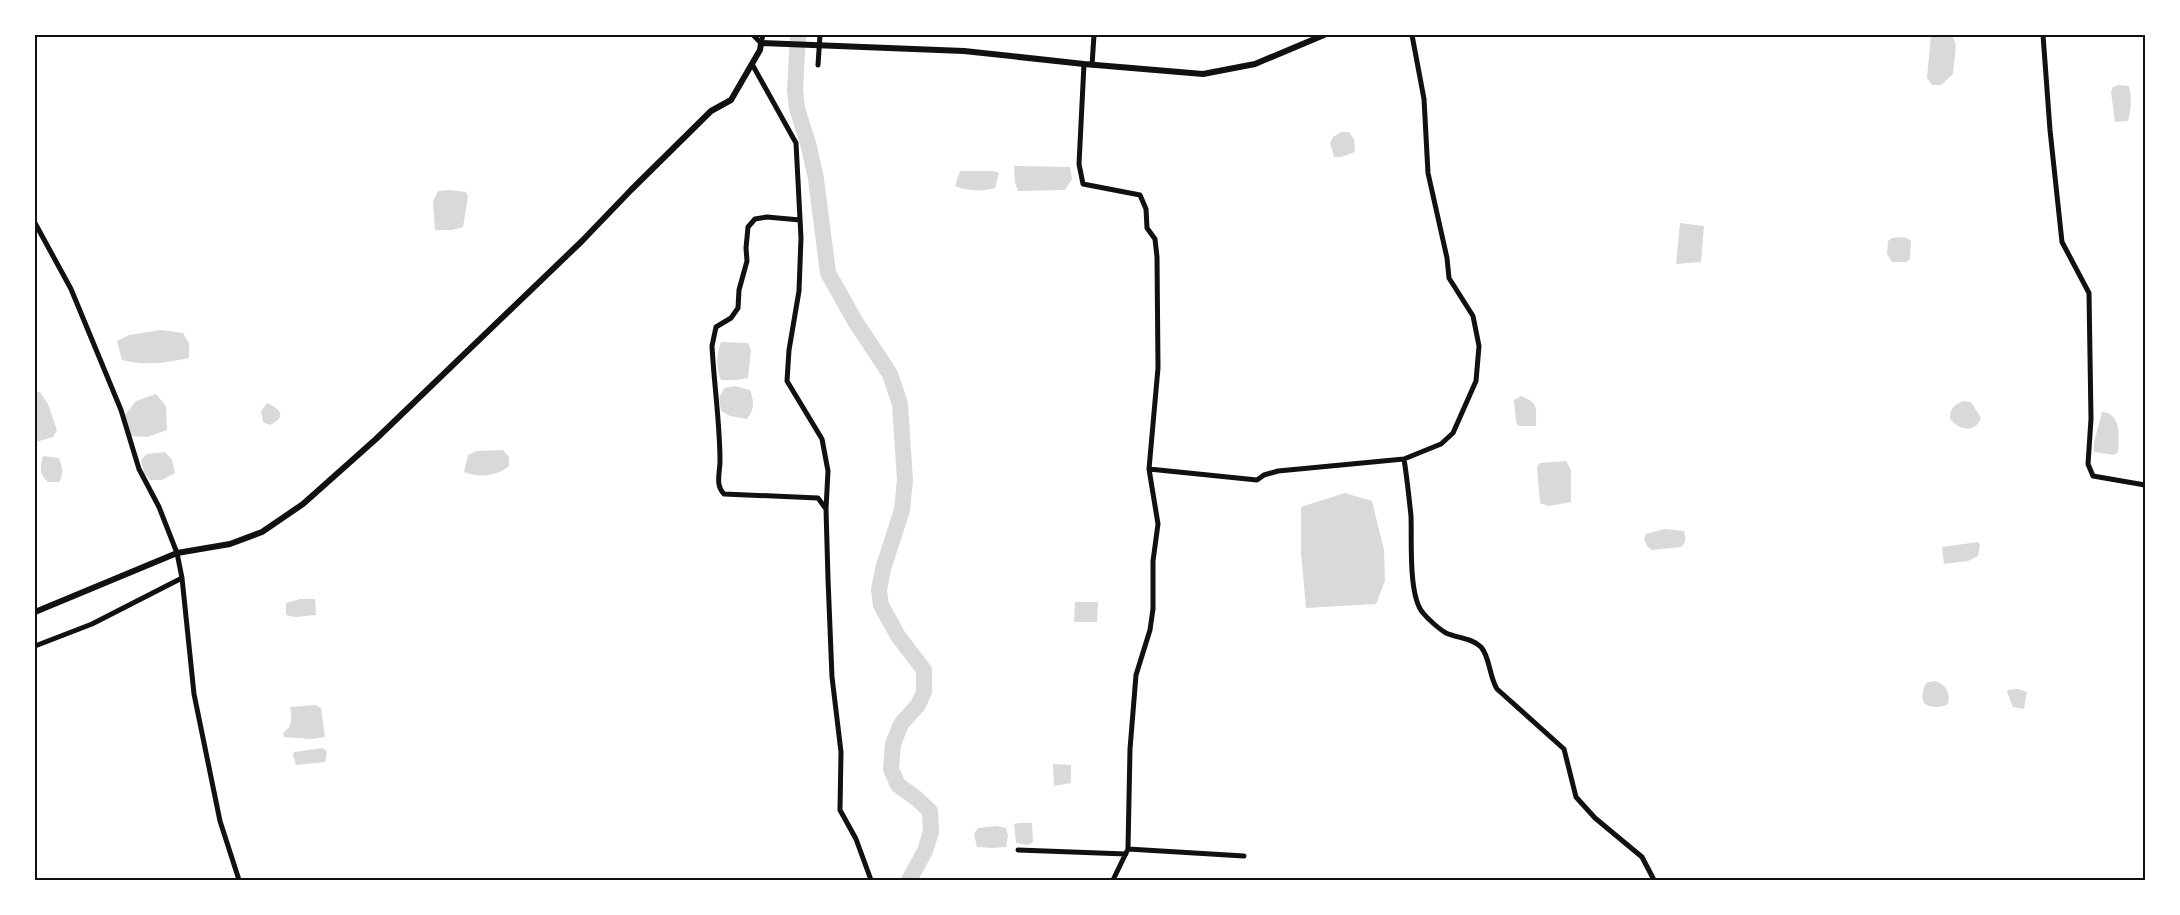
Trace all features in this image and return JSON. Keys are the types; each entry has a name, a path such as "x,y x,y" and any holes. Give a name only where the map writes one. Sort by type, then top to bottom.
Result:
{"street":[{"path":"753,35 762,43 964,51 1092,65 1203,74 1255,64 1324,35"},
{"path":"35,612 177,553 230,544 262,532 310,498 376,439 582,242 631,190 711,111 731,100 752,64 762,43 763,35"},
{"path":"818,65 820,35"},
{"path":"1092,65 1094,35"},
{"path":"1149,469 1257,480 1264,475 1278,471 1404,459 1441,444 1453,433 1476,381 1479,346 1474,316 1448,278 1447,258 1428,173 1424,100 1412,35"},
{"path":"2043,35 2050,130 2062,242 2089,293 2091,418 2088,464 2094,476 2145,485"},
{"path":"752,64 796,143 800,220 799,291 789,350 787,381 822,439 828,471 826,508 832,677 841,752 840,810 856,839 871,880"},
{"path":"1084,64 1079,164 1080,179 1083,184 1140,195 1146,209 1147,228 1155,240 1157,257 1158,368 1149,469 1158,524 1153,561 1153,610 1150,630 1136,675 1130,749 1127,852 1113,880"},
{"path":"800,220 755,219 748,227 747,261 739,290 738,308 731,318 716,327 712,346 720,462 718,481 720,490 724,494 818,498 826,508"},
{"path":"35,223 71,289 121,410 139,469 159,507 177,553 182,578 196,703 220,821 239,880"},
{"path":"1404,459 1409,500 1412,565 1417,603 1422,613 1446,632 1480,647 1488,658 1491,680 1497,689 1564,749 1576,797 1595,818 1642,857 1654,880"},
{"path":"35,646 92,624 182,578"},
{"path":"1018,850 1244,856"}],"shaded area":[{"path":"1931,35 1952,35 1956,45 1953,74 1941,85 1932,85 1927,78"},
{"path":"2119,85 2129,86 2131,94 2130,108 2128,121 2115,122 2111,92 2113,87"},
{"path":"1341,132 1349,132 1354,139 1355,152 1341,157 1334,157 1330,143 1333,137"},
{"path":"1014,166 1070,167 1072,179 1065,190 1018,191 1015,183"},
{"path":"960,171 994,171 999,173 995,188 975,190 955,186"},
{"path":"438,191 466,192 468,197 463,227 452,230 435,230 433,201"},
{"path":"1680,223 1704,226 1701,262 1676,264"},
{"path":"1903,237 1911,240 1910,259 1906,262 1892,262 1887,254 1888,241 1892,238"},
{"path":"161,330 183,333 189,343 189,358 155,363 122,360 117,341 129,335"},
{"path":"721,342 748,343 751,350 748,378 721,380 717,361"},
{"path":"735,386 750,390 753,405 747,419 730,416 721,411 719,398 724,388"},
{"path":"40,392 48,404 57,430 53,437 36,442 35,393"},
{"path":"156,394 166,406 167,430 147,437 131,436 125,415 136,401"},
{"path":"1521,396 1534,404 1536,426 1518,426 1514,400"},
{"path":"1963,401 1971,402 1981,418 1975,426 1967,429 1958,426 1950,419 1953,407"},
{"path":"267,403 279,410 280,413 279,419 270,425 263,422 261,411"},
{"path":"2102,412 2108,413 2113,417 2118,427 2118,452 2114,455 2094,452 2094,442"},
{"path":"503,450 509,457 509,466 499,472 488,475 475,475 464,472 468,455 477,451"},
{"path":"165,452 172,460 175,473 162,480 150,480 144,473 141,460 147,454"},
{"path":"43,456 59,458 62,476 59,482 48,482 43,476 41,467"},
{"path":"1566,461 1571,470 1571,502 1549,506 1540,503 1537,467 1540,463"},
{"path":"1345,493 1372,501 1384,550 1385,581 1376,604 1306,608 1301,553 1301,507"},
{"path":"1665,529 1684,531 1684,544 1681,547 1652,550 1647,546 1644,539 1646,534"},
{"path":"1978,542 1980,545 1978,556 1968,561 1944,564 1942,547"},
{"path":"300,599 315,599 316,615 295,617 286,615 286,603"},
{"path":"1075,602 1098,602 1097,622 1074,622"},
{"path":"1934,681 1944,686 1948,692 1948,704 1934,707 1924,703 1922,696 1926,683"},
{"path":"2018,689 2027,692 2024,709 2013,707 2007,692 2008,690"},
{"path":"315,705 321,708 325,737 311,739 284,737 283,733 289,728 291,721 290,707"},
{"path":"323,748 327,752 325,762 296,765 294,752"},
{"path":"1053,764 1071,765 1071,783 1054,786"},
{"path":"1032,823 1033,842 1028,845 1016,843 1014,824"},
{"path":"996,826 1006,828 1008,836 1006,847 977,847 974,834 978,828"}],"waterway":[{"path":"798,35 795,90 797,108 809,147 816,179 828,273 855,321 890,374 900,404 905,480 902,510 883,569 879,590 881,605 898,636 924,670 924,692 918,705 901,724 893,744 891,769 898,785 930,811 931,832 925,851 909,880"}]}
